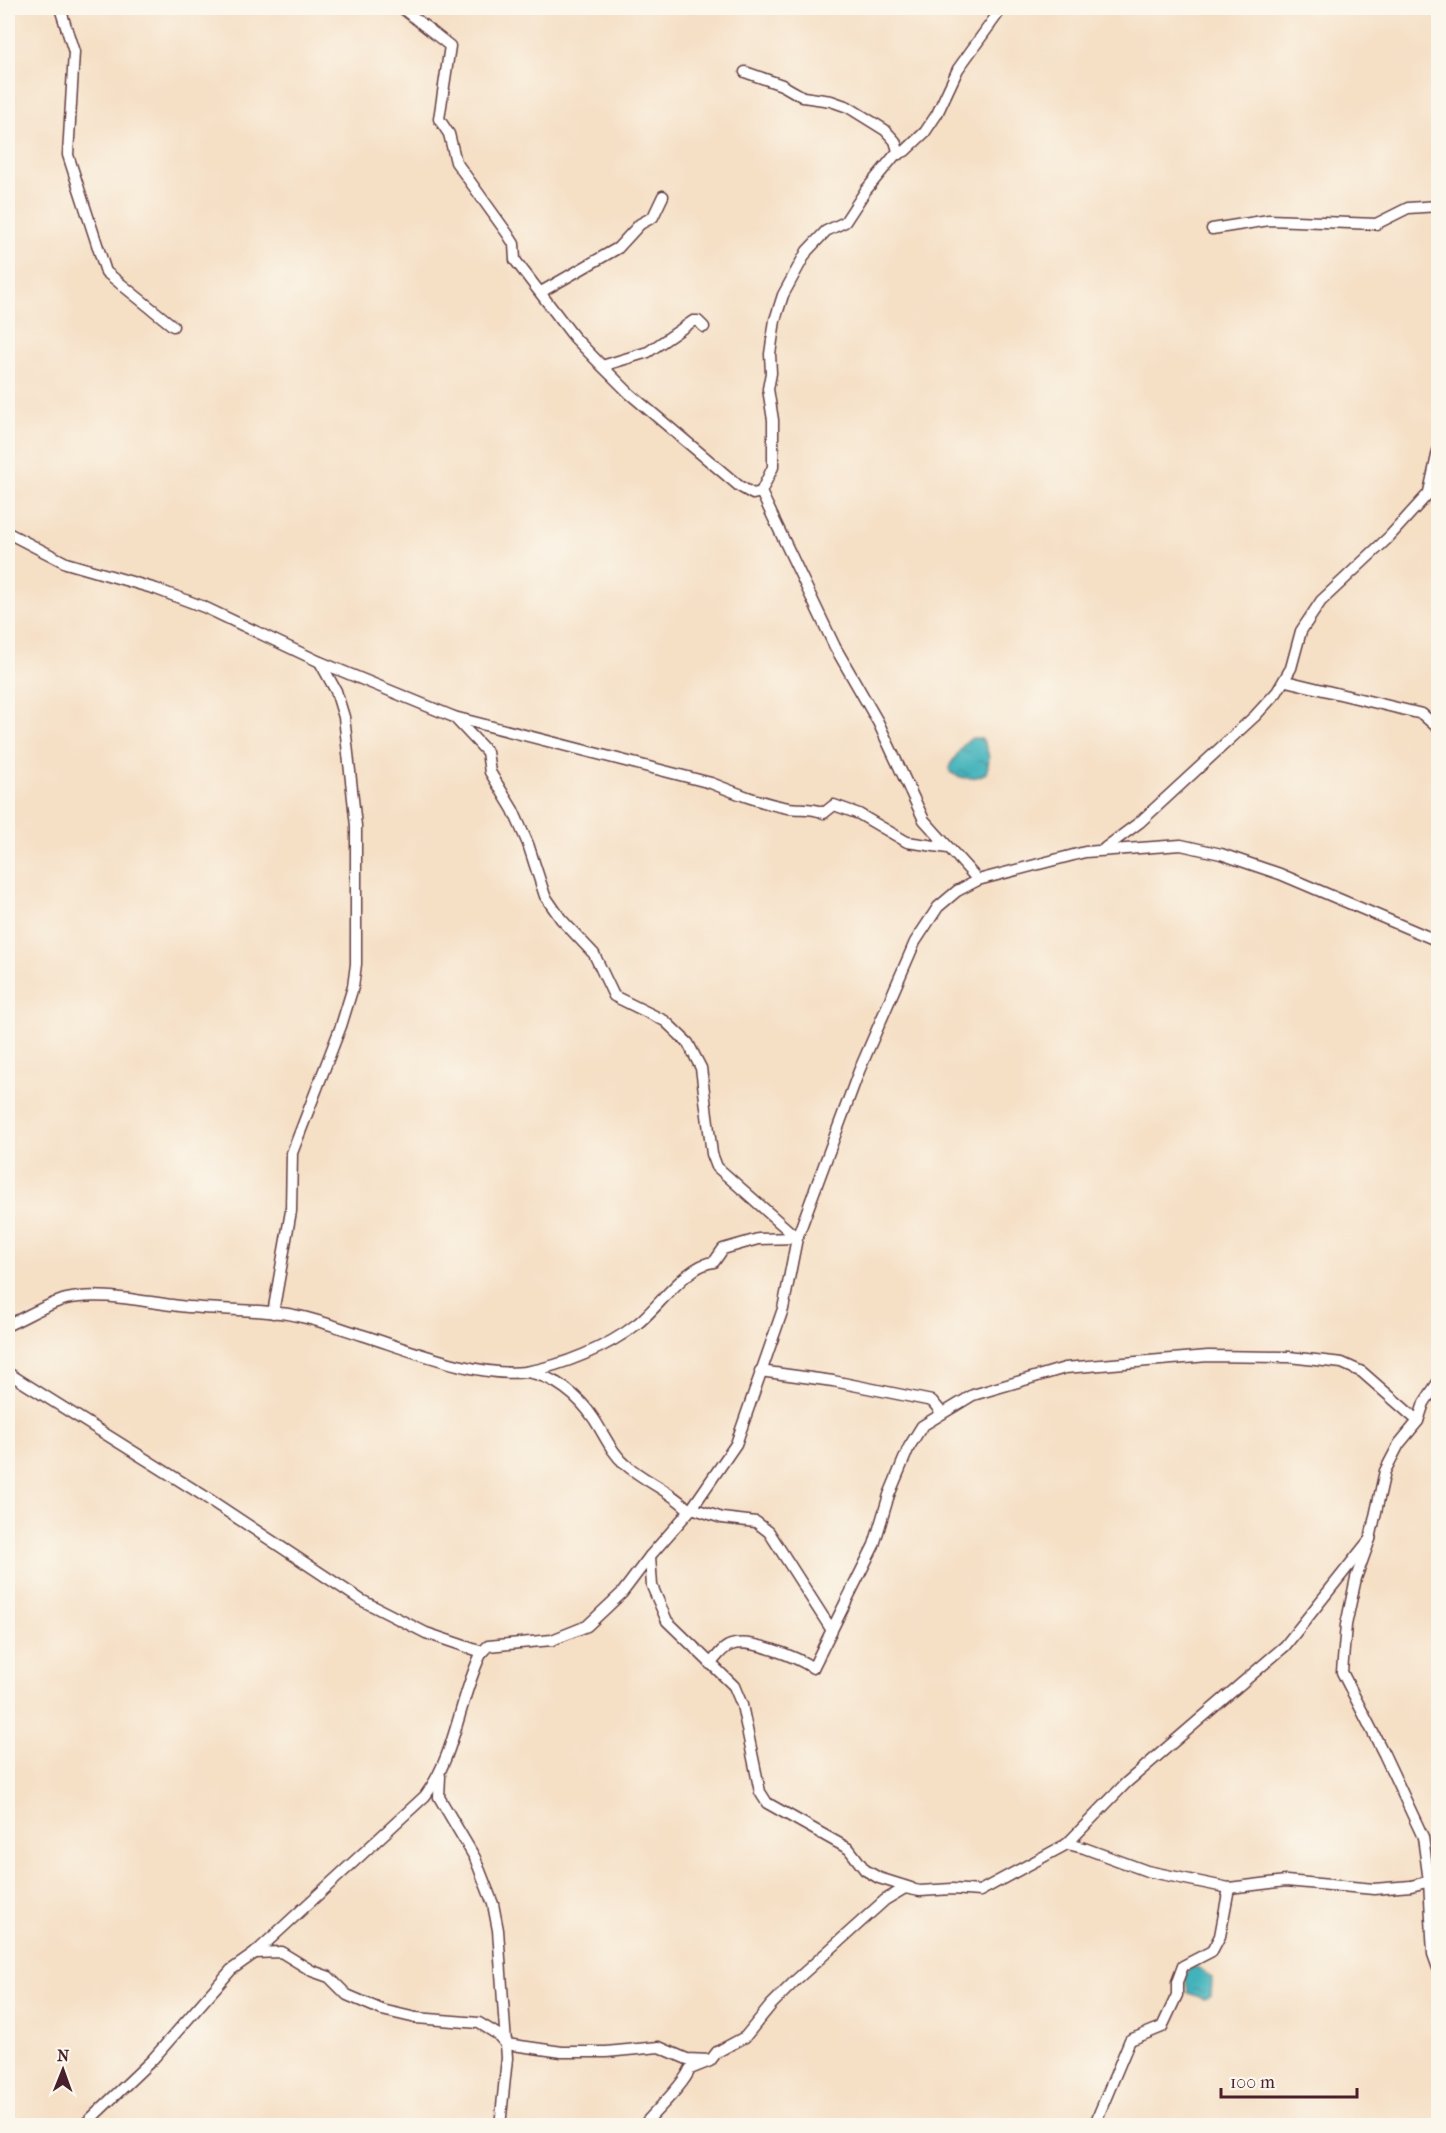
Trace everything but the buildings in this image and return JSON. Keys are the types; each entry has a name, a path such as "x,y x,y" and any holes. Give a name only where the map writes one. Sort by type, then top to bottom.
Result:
{"street":[{"path":"60,8 74,52 68,155 106,272 173,326"},
{"path":"402,8 450,46 439,118 449,134 456,162 514,244 516,260 574,337 630,394 740,486 753,494 761,492"},
{"path":"761,492 773,467 773,420 768,389 771,373 770,354 775,320 783,295 807,251 826,231 845,222 866,190 930,125 958,69 1002,8"},
{"path":"746,72 782,85 803,97 831,100 848,108 885,130 895,141 899,154"},
{"path":"541,292 618,248 640,224 653,217 663,196"},
{"path":"1212,229 1269,220 1376,224 1408,208 1438,206"},
{"path":"602,366 648,352 693,321 698,321 704,327"},
{"path":"1429,493 1438,451"},
{"path":"1105,849 1140,822 1255,716 1286,681 1301,631 1322,601 1388,538 1438,483"},
{"path":"761,492 835,647 878,722 924,820 978,880"},
{"path":"8,533 66,563 156,589 204,607 320,662 454,717 711,783 751,799 789,808 811,808 824,813 834,805 859,814 907,842 948,848"},
{"path":"273,1313 291,1210 292,1153 341,1026 353,987 356,964 356,826 344,717 336,691 320,662"},
{"path":"1286,681 1422,714 1438,728"},
{"path":"454,717 487,752 490,772 513,810 528,844 545,896 561,919 594,954 614,996 664,1021 688,1043 701,1068 712,1154 717,1167 797,1238"},
{"path":"500,2126 506,2044 503,1975 493,1904 471,1850 439,1797 440,1775 474,1668 488,1646 552,1640 587,1626 622,1593 650,1556 691,1509 736,1444 750,1410 760,1371 783,1309 797,1238 859,1071 915,942 938,907 957,891 978,880 1105,849 1181,845 1221,854 1280,874 1438,941"},
{"path":"524,1372 558,1363 623,1334 639,1323 688,1276 705,1263 714,1262 723,1249 758,1239 797,1238"},
{"path":"8,1325 64,1299 78,1298 108,1298 273,1313 311,1319 447,1361 491,1370 540,1374 573,1395 593,1417 608,1444 625,1464 676,1496 691,1509 722,1518 756,1522 769,1532 831,1629"},
{"path":"710,1664 729,1645 743,1642 781,1654 813,1668 831,1629 843,1612 874,1545 889,1495 909,1447 922,1426 974,1395 1065,1368 1208,1356 1289,1356 1342,1363 1362,1372 1418,1421"},
{"path":"760,1371 833,1381 932,1401 942,1413"},
{"path":"8,1373 201,1494 361,1600 426,1633 483,1652"},
{"path":"1438,1382 1424,1403 1418,1421 1399,1444 1385,1471 1370,1539 1356,1578 1346,1625 1342,1672 1423,1837 1434,1880 1432,1954 1438,1968"},
{"path":"643,2126 676,2086 685,2081 690,2070 710,2061 717,2052 745,2037 771,2005 796,1980 885,1900 905,1888 920,1891 952,1889 980,1891 1067,1844 1126,1783 1285,1646 1370,1539"},
{"path":"650,1556 652,1586 668,1621 691,1647 705,1655 710,1664 734,1686 760,1792 767,1803 849,1849 865,1870 879,1878 920,1891"},
{"path":"83,2126 152,2060 202,2007 231,1970 255,1953 425,1796 440,1775"},
{"path":"1067,1844 1147,1871 1229,1888 1286,1881 1374,1889 1411,1886 1434,1880"},
{"path":"1094,2126 1130,2040 1162,2027 1177,1995 1177,1982 1183,1966 1212,1951 1220,1936 1229,1888"},
{"path":"255,1953 281,1952 312,1971 329,1977 347,1995 382,2010 416,2018 479,2023 497,2034 506,2044 562,2052 606,2052 659,2047 687,2059 710,2061"}],"water":[{"path":"972,738 981,738 986,747 989,759 988,768 986,773 977,777 959,777 950,772 950,765 965,743"},
{"path":"1197,1967 1212,1978 1211,1996 1205,1999 1188,1993 1185,1975 1191,1968"}]}
